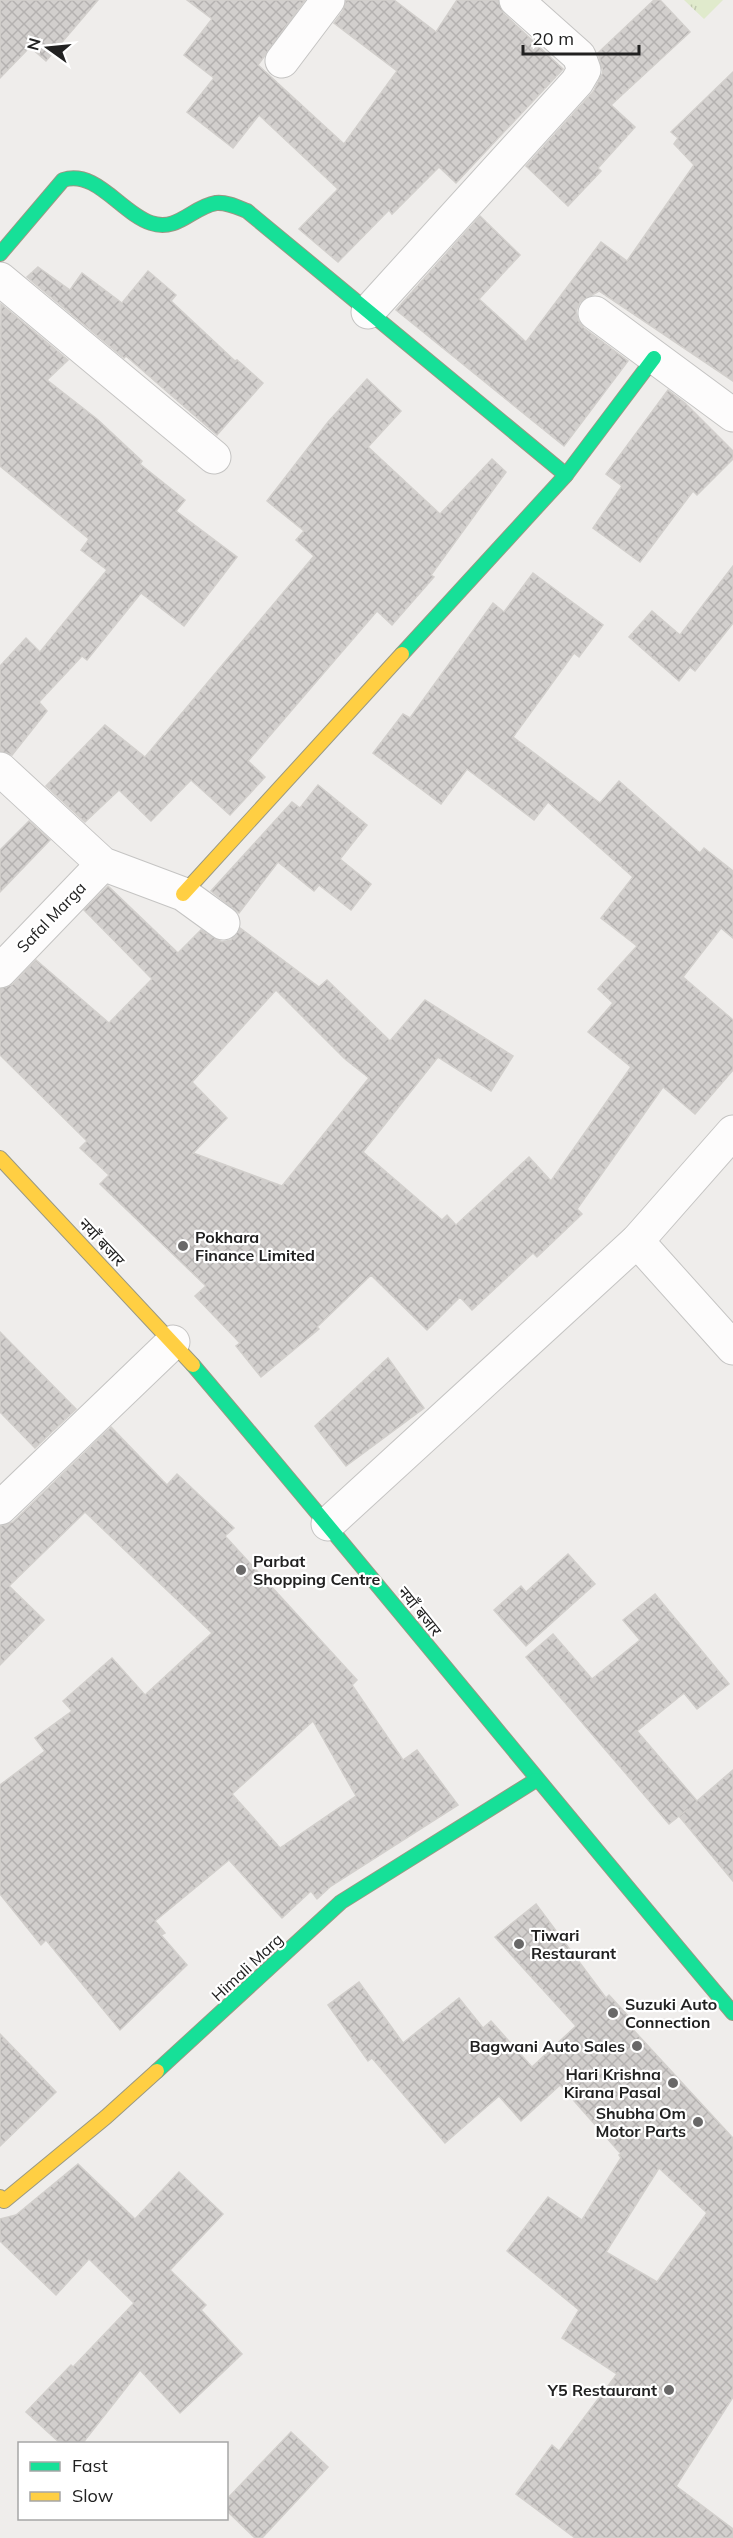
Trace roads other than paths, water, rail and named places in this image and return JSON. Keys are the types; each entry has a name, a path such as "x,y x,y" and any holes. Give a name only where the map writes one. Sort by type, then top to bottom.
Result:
{"street":[{"path":"282,61 328,0"},
{"path":"368,312 577,82 584,70 579,56 516,0"},
{"path":"0,254 63,180 75,176 86,179 143,220 156,225 175,224 213,201 232,203 247,211 566,475"},
{"path":"0,279 214,457"},
{"path":"595,313 733,416"},
{"path":"183,894 566,475 654,358"},
{"path":"0,769 103,864 183,894 223,923"},
{"name":"Safal Marga","path":"0,971 103,864"},
{"path":"328,1524 637,1241 733,1132"},
{"name":"नयाँ बजार","path":"0,1158 173,1342 328,1524 536,1780 733,2013"},
{"path":"637,1241 733,1348"},
{"path":"0,1508 173,1342"},
{"name":"Himali Marg","path":"0,2197 4,2201 106,2117 341,1902 536,1780"}],"place":[{"name":"Pokhara Finance Limited","path":"183,1246"},
{"name":"Parbat Shopping Centre","path":"241,1570"},
{"name":"Tiwari Restaurant","path":"519,1944"},
{"name":"Suzuki Auto Connection","path":"613,2013"},
{"name":"Bagwani Auto Sales","path":"637,2046"},
{"name":"Hari Krishna Kirana Pasal","path":"673,2083"},
{"name":"Shubha Om Motor Parts","path":"698,2122"},
{"name":"Y5 Restaurant","path":"669,2390"}]}
